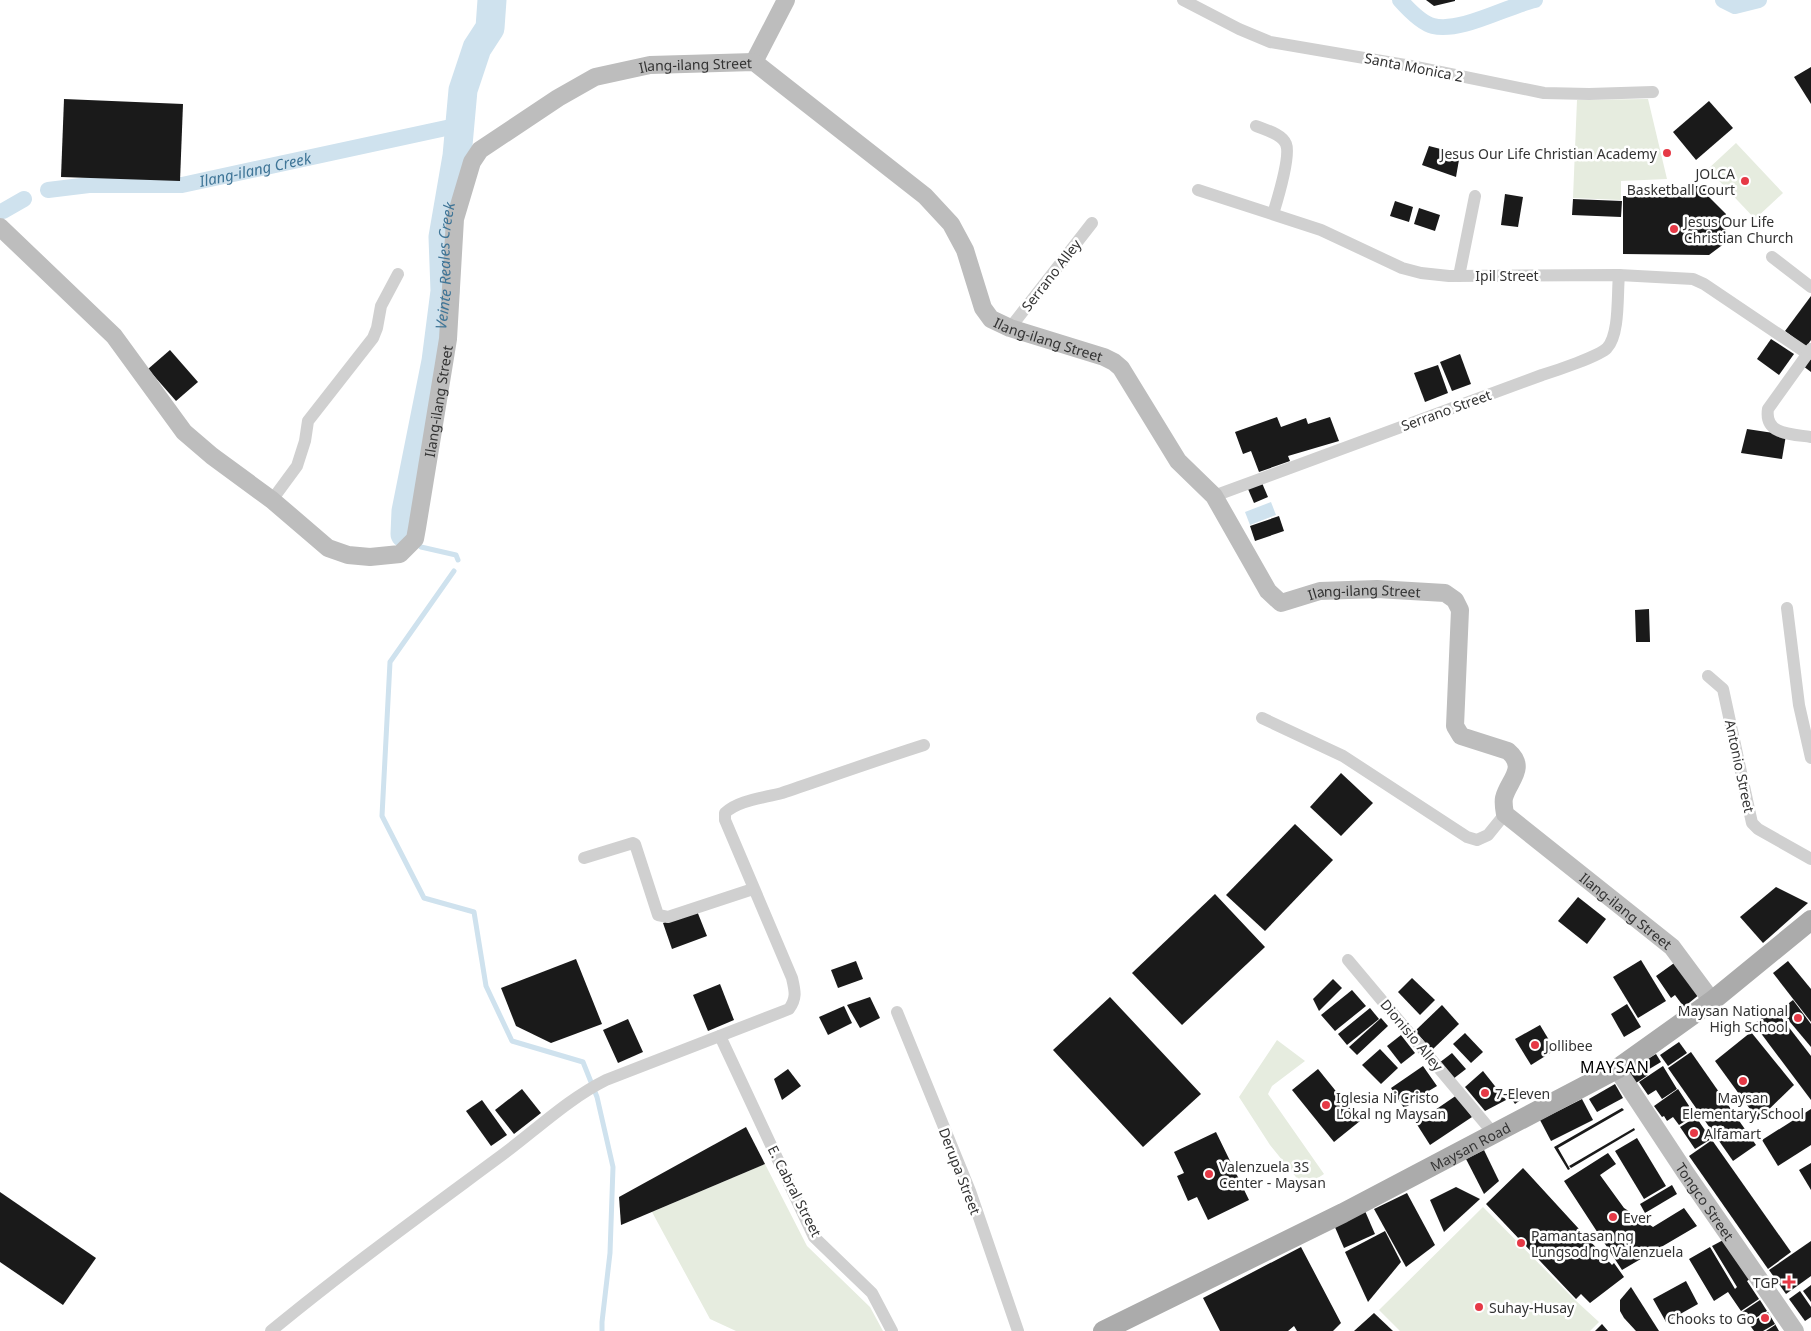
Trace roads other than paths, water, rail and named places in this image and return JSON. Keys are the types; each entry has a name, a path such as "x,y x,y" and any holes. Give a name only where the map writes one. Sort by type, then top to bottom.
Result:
{"main road":[{"name":"Maysan Road","path":"1106,1330 1343,1213 1617,1068 1712,1001 1811,920"}],"street":[{"path":"754,62 786,0"},
{"name":"Santa Monica 2","path":"1183,0 1239,29 1270,42 1411,66 1544,94 1653,92"},
{"name":"Ilang-ilang Street","path":"0,227 114,336 184,432 212,456 272,500 328,548 348,555 370,557 400,554 415,539 448,339 455,219 472,162 480,150 558,98 596,77 650,65 754,62 925,196 951,224 965,250 983,308 991,320 1114,362 1128,378 1178,461 1214,496 1268,591 1281,603 1320,591 1377,589 1445,593 1455,600 1460,610 1455,726 1461,736 1512,754 1517,770 1505,796 1505,814 1672,947 1712,1001"},
{"path":"1256,126 1274,133 1286,142 1287,146 1286,162 1273,214"},
{"name":"Ipil Street","path":"1198,190 1321,230 1402,268 1421,273 1458,276 1619,275 1693,279 1704,284 1809,352"},
{"path":"1458,276 1475,196"},
{"name":"Serrano Alley","path":"1010,328 1092,223"},
{"path":"1772,257 1811,287"},
{"path":"272,500 297,466 305,441 308,421 313,412 372,338 377,328 381,306 398,274"},
{"name":"Serrano Street","path":"1214,496 1584,360 1607,349 1614,334 1619,275"},
{"path":"1809,352 1768,409 1766,418 1771,426 1778,431 1811,438"},
{"path":"1787,608 1799,705 1811,758"},
{"name":"Antonio Street","path":"1708,676 1723,690 1752,823 1758,829 1811,859"},
{"path":"1262,718 1343,756 1467,837 1477,840 1488,835 1505,814"},
{"path":"271,1331 339,1275 500,1157 585,1091 606,1080 789,1009 794,1002 796,994 792,978 753,889 725,820 725,814 730,808 778,794 924,745"},
{"path":"584,858 635,844 658,915 662,917 668,917 753,889"},
{"name":"Dionisio Alley","path":"1348,960 1494,1134"},
{"name":"Derupa Street","path":"897,1012 970,1191 1018,1331"},
{"name":"E. Cabral Street","path":"720,1036 814,1236 872,1293 892,1331"},
{"name":"Tongco Street","path":"1617,1068 1684,1172 1795,1331"}],"water":[{"path":"1271,502 1276,515 1250,525 1245,512"}],"waterway":[{"name":"Veinte Reales Creek","path":"405,534 406,511 436,361 445,291 443,237 457,156 463,90 477,48 490,28 492,0"},
{"path":"1400,0 1419,19 1433,26 1444,27 1457,26 1484,18 1535,0"},
{"path":"1723,0 1735,6 1759,0"},
{"name":"Ilang-ilang Creek","path":"48,190 89,185 182,185 460,125"},
{"name":"Ilang-ilang Creek","path":"3,211 24,199"},
{"path":"421,547 456,555 458,560"},
{"path":"454,571 390,662 382,816 424,898 474,912 486,986 512,1041 583,1062 597,1097 613,1167 610,1253 602,1331"}],"place":[{"name":"Jesus Our Life Christian Academy","path":"1667,153"},
{"name":"JOLCA Basketball Court","path":"1745,181"},
{"name":"Jesus Our Life Christian Church","path":"1674,229"},
{"name":"Maysan National High School","path":"1798,1018"},
{"name":"Jollibee","path":"1535,1045"},
{"name":"Maysan Elementary School","path":"1743,1081"},
{"name":"7-Eleven","path":"1485,1093"},
{"name":"Iglesia Ni Cristo Lokal ng Maysan","path":"1326,1105"},
{"name":"Alfamart","path":"1694,1133"},
{"name":"Valenzuela 3S Center - Maysan","path":"1209,1174"},
{"name":"Ever","path":"1613,1217"},
{"name":"Pamantasan ng Lungsod ng Valenzuela","path":"1521,1243"},
{"name":"TGP","path":"1789,1282"},
{"name":"Suhay-Husay","path":"1479,1307"},
{"name":"Chooks to Go","path":"1765,1318"}],"district":[{"name":"MAYSAN","path":"1615,1067"}]}
